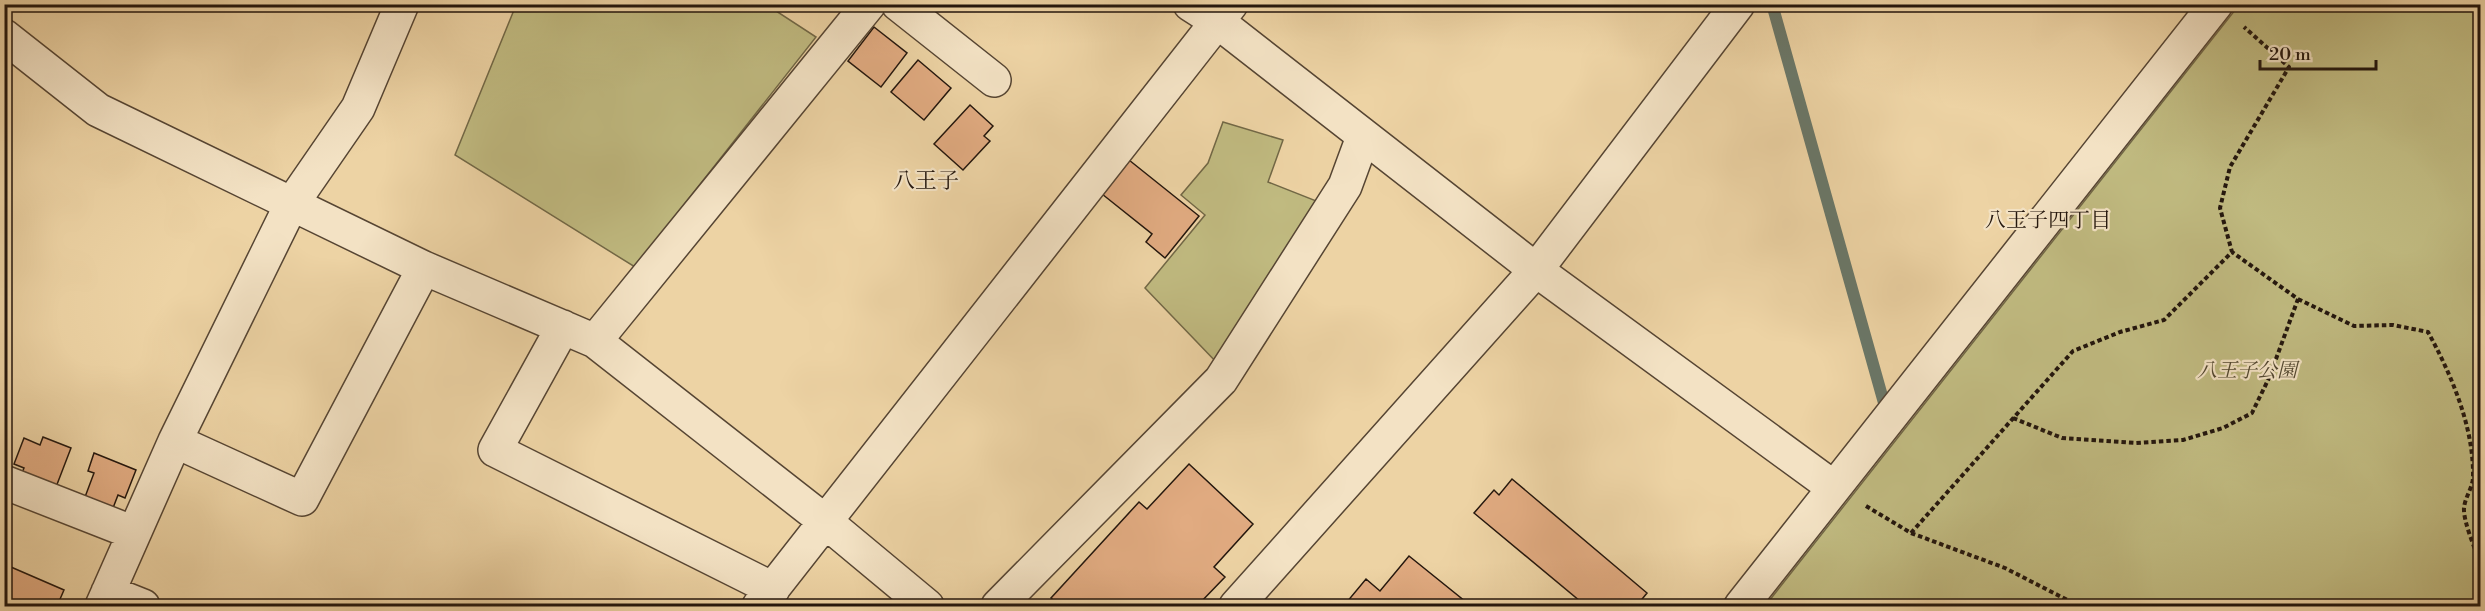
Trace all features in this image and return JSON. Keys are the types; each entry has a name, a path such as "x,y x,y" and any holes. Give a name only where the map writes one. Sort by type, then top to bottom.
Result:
{"street":[{"path":"595,341 869,4"},
{"path":"898,4 993,80"},
{"path":"1190,4 1225,13 1363,137 1536,270 1833,487"},
{"path":"1236,606 1536,270 1738,4"},
{"path":"143,606 105,599 175,441 291,205 358,108 397,6"},
{"path":"1741,606 1833,487 2227,12"},
{"path":"563,327 495,450 766,598 1225,13"},
{"path":"4,36 98,110 424,268 595,341 826,522 927,606"},
{"path":"998,606 1221,380 1345,186 1363,137"},
{"path":"175,441 302,499 424,268"},
{"path":"4,482 134,533"}],"path":[{"path":"2227,12 2289,67 2230,167 2220,208 2232,252 2298,299 2354,326 2393,325 2428,332 2446,365 2468,433 2473,478 2464,508 2476,552 2481,561"},
{"path":"1911,533 2073,351 2120,332 2163,320 2232,252"},
{"path":"2013,418 2062,438 2136,443 2183,440 2223,428 2252,413 2269,378 2298,299"},
{"path":"2473,478 2481,478"},
{"path":"1833,487 1911,533 2006,568 2079,606"}],"green space":[{"path":"516,5 767,5 816,37 635,267 455,155"},
{"name":"八王子公園","path":"2239,5 2480,5 2480,606 1765,606"},
{"path":"1223,122 1283,140 1268,182 1324,204 1221,367 1145,288 1205,215 1181,195 1208,163"}],"building":[{"path":"874,27 907,53 881,87 848,61"},
{"path":"918,60 951,88 924,120 891,92"},
{"path":"970,105 993,126 984,136 990,141 963,170 934,144"},
{"path":"1129,160 1199,216 1165,258 1146,242 1152,234 1102,194"},
{"path":"43,437 71,448 56,487 22,473 24,468 14,464 24,438 40,445"},
{"path":"94,453 136,470 125,498 118,495 113,508 85,497 94,473 88,471"},
{"path":"1189,464 1253,524 1214,567 1225,577 1197,606 1060,606 1051,598 1139,502 1147,509"},
{"path":"1512,479 1647,593 1638,604 1641,606 1586,606 1474,513 1494,490 1499,495"},
{"path":"1409,556 1471,606 1350,606 1346,603 1366,579 1380,591"},
{"path":"4,564 64,590 57,606 4,606"}],"waterway":[{"path":"1772,4 1884,403"}],"district":[{"name":"八王子","path":"926,181"},
{"name":"八王子四丁目","path":"2048,221"}]}
